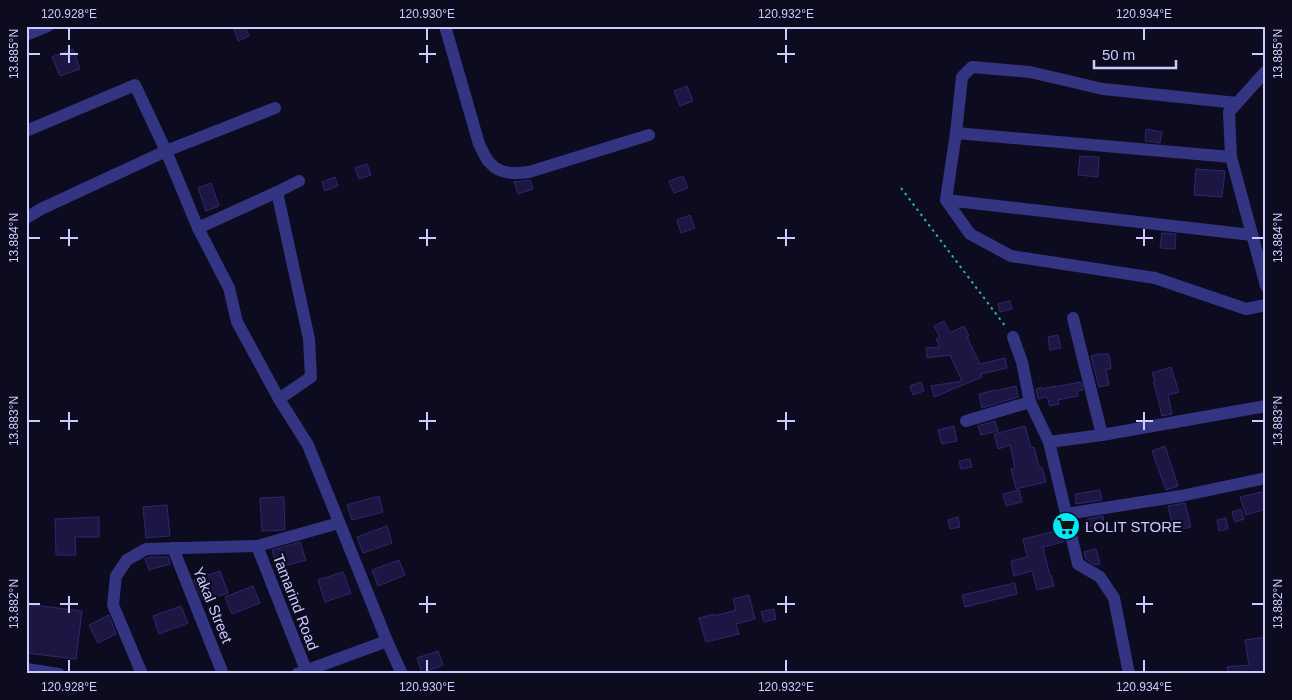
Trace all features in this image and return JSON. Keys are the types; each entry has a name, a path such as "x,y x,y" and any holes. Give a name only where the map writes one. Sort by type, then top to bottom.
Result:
{"street":[{"path":"445,26 479,144 492,166 500,170 519,173 529,172 649,135"},
{"path":"1237,103 1104,89 1030,72 972,67 962,77 946,200 970,234 1011,256 1155,278 1246,309 1266,306"},
{"path":"1266,71 1230,112 1231,157 1266,286"},
{"path":"26,130 135,86 166,151 198,228 229,288 237,322 279,399 308,445 387,642 402,674"},
{"path":"26,218 41,209 166,151 275,108"},
{"path":"956,133 1231,157"},
{"path":"198,228 299,181"},
{"path":"277,192 309,339 311,377 279,399"},
{"path":"946,200 1252,235"},
{"path":"1073,318 1102,435"},
{"path":"1014,337 1022,362 1030,402 1049,442 1078,564 1100,577 1114,598 1128,674"},
{"path":"966,421 1030,402"},
{"path":"1049,442 1102,435 1266,406"},
{"path":"1066,514 1181,496 1266,478"},
{"path":"142,674 112,605 116,576 127,560 146,549 257,546 339,523"},
{"name":"Tamarind Road","path":"257,546 301,672"},
{"name":"Yakal Street","path":"173,548 223,674"},
{"path":"301,672 387,642"},
{"path":"26,669 59,674"}],"path":[{"path":"901,188 1014,337"}],"building":[{"path":"233,26 245,26 249,36 238,41"},
{"path":"73,49 80,69 60,76 52,57"},
{"path":"687,86 693,101 680,106 674,91"},
{"path":"1146,129 1162,132 1160,143 1145,141"},
{"path":"1080,156 1099,157 1098,177 1078,175"},
{"path":"367,164 371,175 359,179 355,168"},
{"path":"1196,169 1225,171 1222,197 1194,195"},
{"path":"683,176 688,188 674,193 669,181"},
{"path":"335,177 338,186 325,191 322,182"},
{"path":"530,180 533,189 518,194 514,182"},
{"path":"211,183 219,206 206,211 198,188"},
{"path":"690,215 695,228 681,233 677,220"},
{"path":"1162,233 1176,234 1175,249 1160,248"},
{"path":"1010,301 1012,309 1000,312 998,304"},
{"path":"944,321 950,333 964,326 969,336 967,337 980,364 1005,358 1007,368 981,374 982,377 934,397 931,386 962,381 950,355 927,358 926,348 940,347 936,339 940,337 934,326"},
{"path":"1058,335 1061,348 1050,350 1048,337"},
{"path":"1109,354 1111,369 1106,369 1109,385 1099,387 1091,356"},
{"path":"1171,367 1179,392 1168,395 1172,414 1162,416 1152,373"},
{"path":"921,382 924,391 913,395 910,386"},
{"path":"1081,382 1083,390 1077,391 1078,396 1058,400 1059,404 1050,406 1047,397 1038,399 1036,389"},
{"path":"1016,386 1018,397 982,408 979,394"},
{"path":"995,421 998,431 981,435 978,426"},
{"path":"954,426 957,441 942,444 938,430"},
{"path":"1025,426 1031,448 1034,447 1039,467 1042,467 1046,482 1016,489 1011,469 1015,468 1010,445 998,449 994,434"},
{"path":"1165,446 1178,486 1166,490 1152,451"},
{"path":"970,459 972,467 961,469 959,461"},
{"path":"1019,490 1022,502 1006,506 1003,494"},
{"path":"1100,490 1102,500 1076,504 1075,494"},
{"path":"1266,491 1266,509 1246,515 1240,497"},
{"path":"379,496 383,512 352,520 347,505"},
{"path":"284,497 285,530 262,531 260,498"},
{"path":"1185,503 1191,527 1174,531 1168,506"},
{"path":"167,505 170,536 146,538 143,507"},
{"path":"1241,509 1244,519 1235,522 1232,512"},
{"path":"1103,516 1104,523 1089,527 1087,519"},
{"path":"99,517 99,537 75,537 76,555 56,555 55,519"},
{"path":"958,517 960,527 950,529 948,520"},
{"path":"1226,518 1228,529 1219,531 1217,520"},
{"path":"387,526 392,543 363,553 357,537"},
{"path":"1060,530 1063,542 1043,547 1054,586 1037,590 1032,571 1014,576 1011,561 1027,557 1023,539"},
{"path":"300,542 306,560 277,568 272,550"},
{"path":"1096,549 1100,564 1095,565 1086,559 1084,552"},
{"path":"150,557 168,557 170,564 149,570 145,559"},
{"path":"399,560 405,575 378,586 372,570"},
{"path":"220,571 228,593 203,601 194,580"},
{"path":"343,572 351,593 325,602 318,580"},
{"path":"1015,583 1017,594 965,607 962,595"},
{"path":"253,586 260,603 232,614 225,597"},
{"path":"749,595 755,619 736,624 739,634 706,642 699,618 736,610 733,599"},
{"path":"26,604 82,611 76,659 26,653"},
{"path":"181,606 188,623 159,634 153,616"},
{"path":"774,609 776,619 764,622 761,612"},
{"path":"109,615 116,634 98,643 89,625"},
{"path":"1266,637 1266,673 1228,674 1227,667 1249,665 1245,640"},
{"path":"438,651 443,665 422,673 417,658"}],"place":[{"name":"LOLIT STORE","path":"1066,526"}]}
